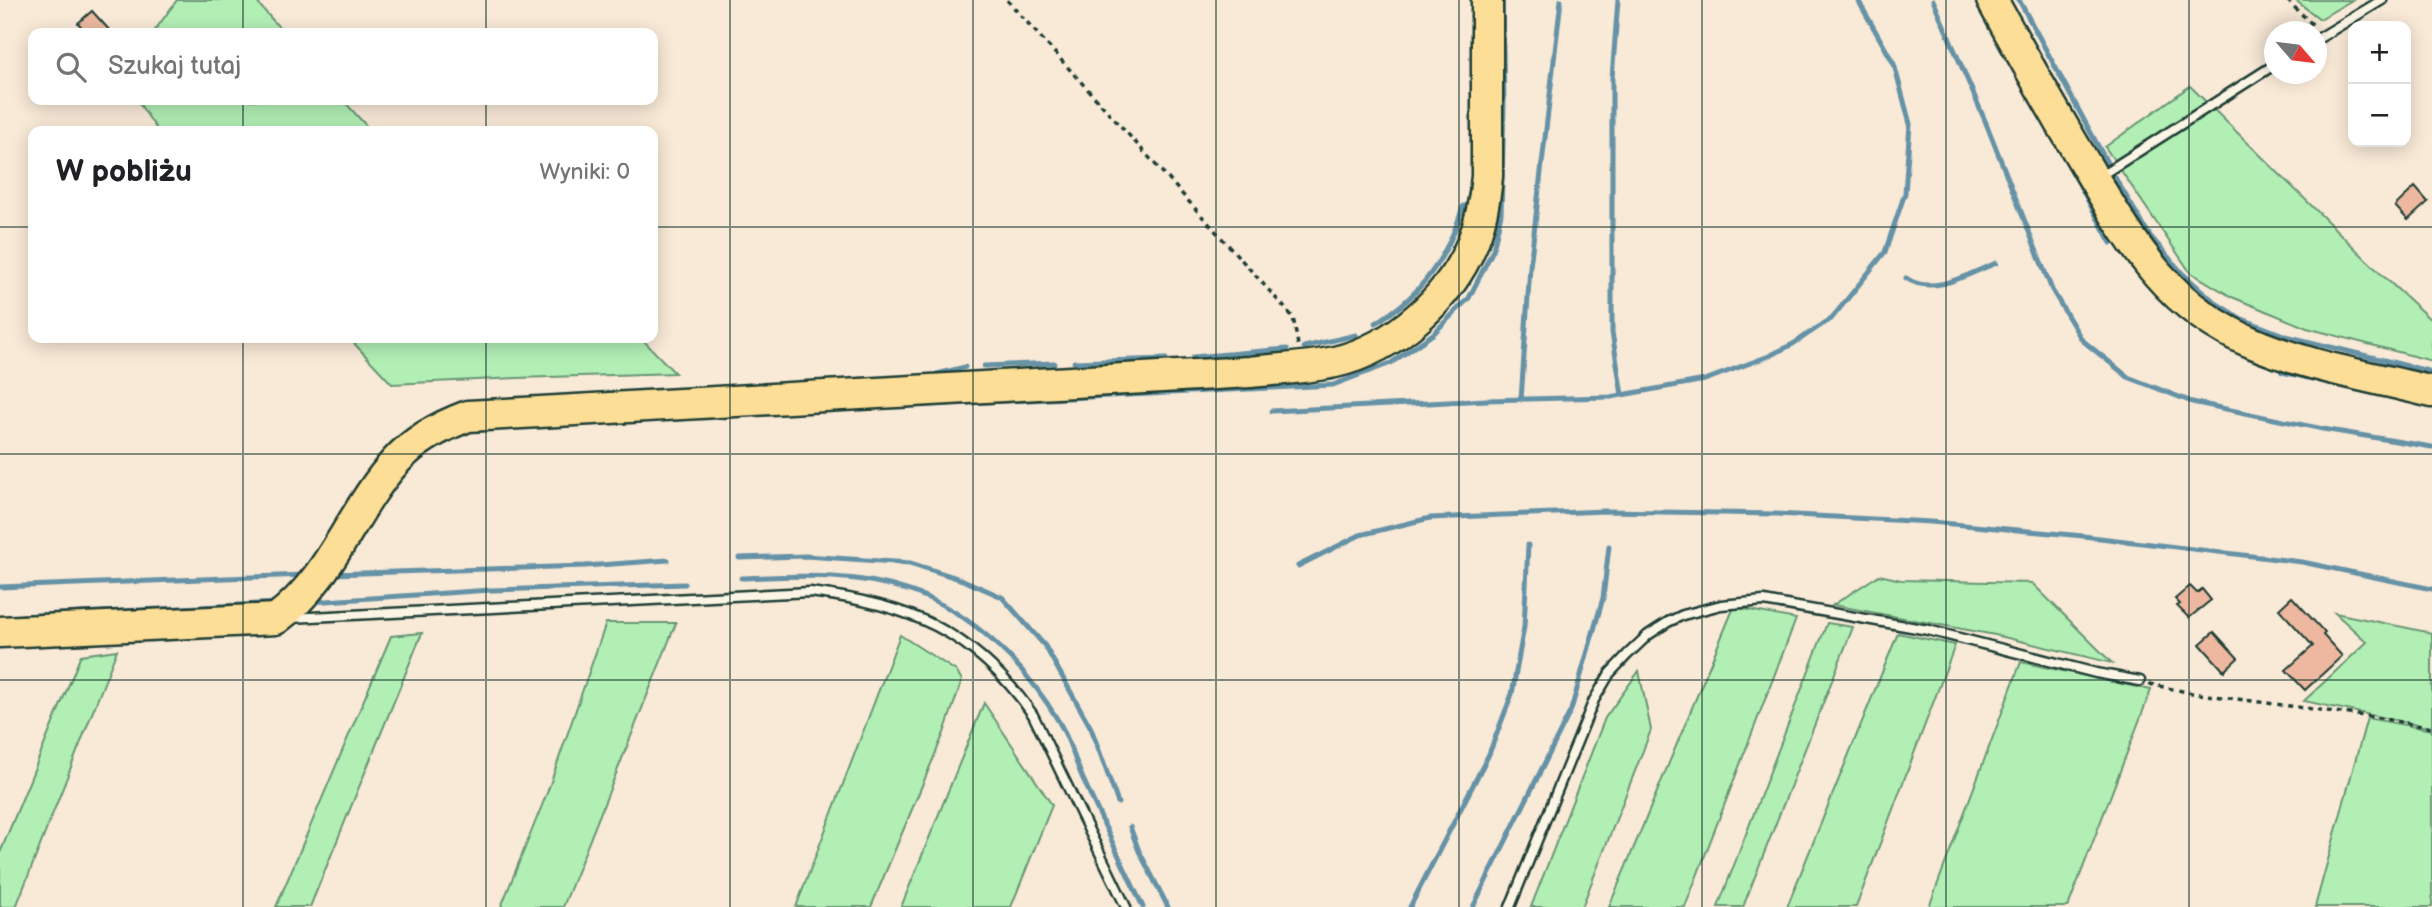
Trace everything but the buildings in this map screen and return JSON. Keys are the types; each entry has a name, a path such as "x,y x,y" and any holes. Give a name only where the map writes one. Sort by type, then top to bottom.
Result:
{"highway":[{"path":"0,632 276,619 310,590 397,460 420,439 446,424 468,416 1301,368 1352,357 1396,334 1441,295 1464,260 1480,220 1486,188 1487,0"},
{"path":"1992,0 2034,77 2133,244 2156,274 2194,309 2252,343 2298,358 2432,392"}],"lane":[{"path":"2327,34 2382,0"},
{"path":"2095,181 2264,71"},
{"path":"276,619 810,592 864,600 919,617 953,636 999,671 1033,715 1126,907"},
{"path":"1510,907 1594,700 1610,673 1647,635 1683,615 1721,605 1764,601 1928,629 2096,673 2140,681"}],"path":[{"path":"1007,0 1293,317 1301,368"},
{"path":"2287,0 2305,21"},
{"path":"2140,681 2192,693 2380,718 2432,728"}],"green space":[{"path":"177,0 255,0 280,28 157,28"},
{"path":"2295,0 2352,0 2320,19"},
{"path":"2190,86 2432,321 2432,361 2307,328 2232,297 2190,272 2105,147"},
{"path":"140,105 348,105 366,126 155,126"},
{"path":"354,343 646,343 675,373 517,378 392,384"},
{"path":"1879,575 1901,580 2032,583 2112,663 1995,635 1833,605"},
{"path":"1734,607 1796,619 1685,907 1609,907"},
{"path":"2335,613 2432,633 2432,728 2304,701 2367,642"},
{"path":"606,623 676,623 563,907 501,907 547,793"},
{"path":"1827,623 1853,627 1743,907 1718,907"},
{"path":"422,633 310,907 276,907 391,636"},
{"path":"1898,633 1955,645 1856,907 1787,907"},
{"path":"900,635 956,671 962,680 944,733 871,907 796,907"},
{"path":"117,650 16,907 0,907 0,853 81,655"},
{"path":"2021,662 2151,690 2068,907 1929,907"},
{"path":"1639,671 1651,730 1582,907 1531,907 1605,718"},
{"path":"984,703 1052,805 1011,907 901,907"},
{"path":"2367,718 2432,730 2432,907 2315,907"}],"waterway":[{"path":"905,406 1333,385 1391,363 1433,334 1469,298 1493,250 1501,214 1504,105 1502,0"},
{"path":"1521,400 1530,267 1561,0"},
{"path":"1618,0 1612,78 1612,332 1622,395"},
{"path":"1271,411 1487,400 1611,397 1705,380 1769,356 1793,344 1832,318 1885,252 1905,193 1910,124 1894,64 1858,0"},
{"path":"1933,0 1986,123 2052,290 2082,340 2128,377 2192,402 2323,429 2432,447"},
{"path":"2019,0 2117,181 2150,236 2182,273 2216,303 2240,318 2286,336 2432,372"},
{"path":"2071,169 2111,243"},
{"path":"1376,323 1417,291 1434,269 1454,231 1463,206"},
{"path":"1906,278 1917,283 1939,284 1996,263"},
{"path":"1304,347 1356,335"},
{"path":"1193,357 1287,349"},
{"path":"1074,362 1166,359"},
{"path":"984,366 1054,363"},
{"path":"937,374 965,367"},
{"path":"2282,372 2327,382"},
{"path":"1298,566 1360,535 1430,518 1606,511 1776,514 1931,522 2083,536 2302,562 2432,589"},
{"path":"1410,907 1489,754 1512,694 1524,627 1528,545"},
{"path":"1473,907 1571,710 1603,598 1609,546"},
{"path":"739,558 805,556 910,563 963,580 1002,597 1045,646 1091,728 1118,803"},
{"path":"332,574 585,566 668,560"},
{"path":"0,587 305,575"},
{"path":"741,578 848,578 890,585 933,600 955,612 996,643 1031,681 1059,722 1143,907"},
{"path":"311,602 491,590 685,584"},
{"path":"21,616 277,603"},
{"path":"1130,827 1139,851 1168,907"}]}
